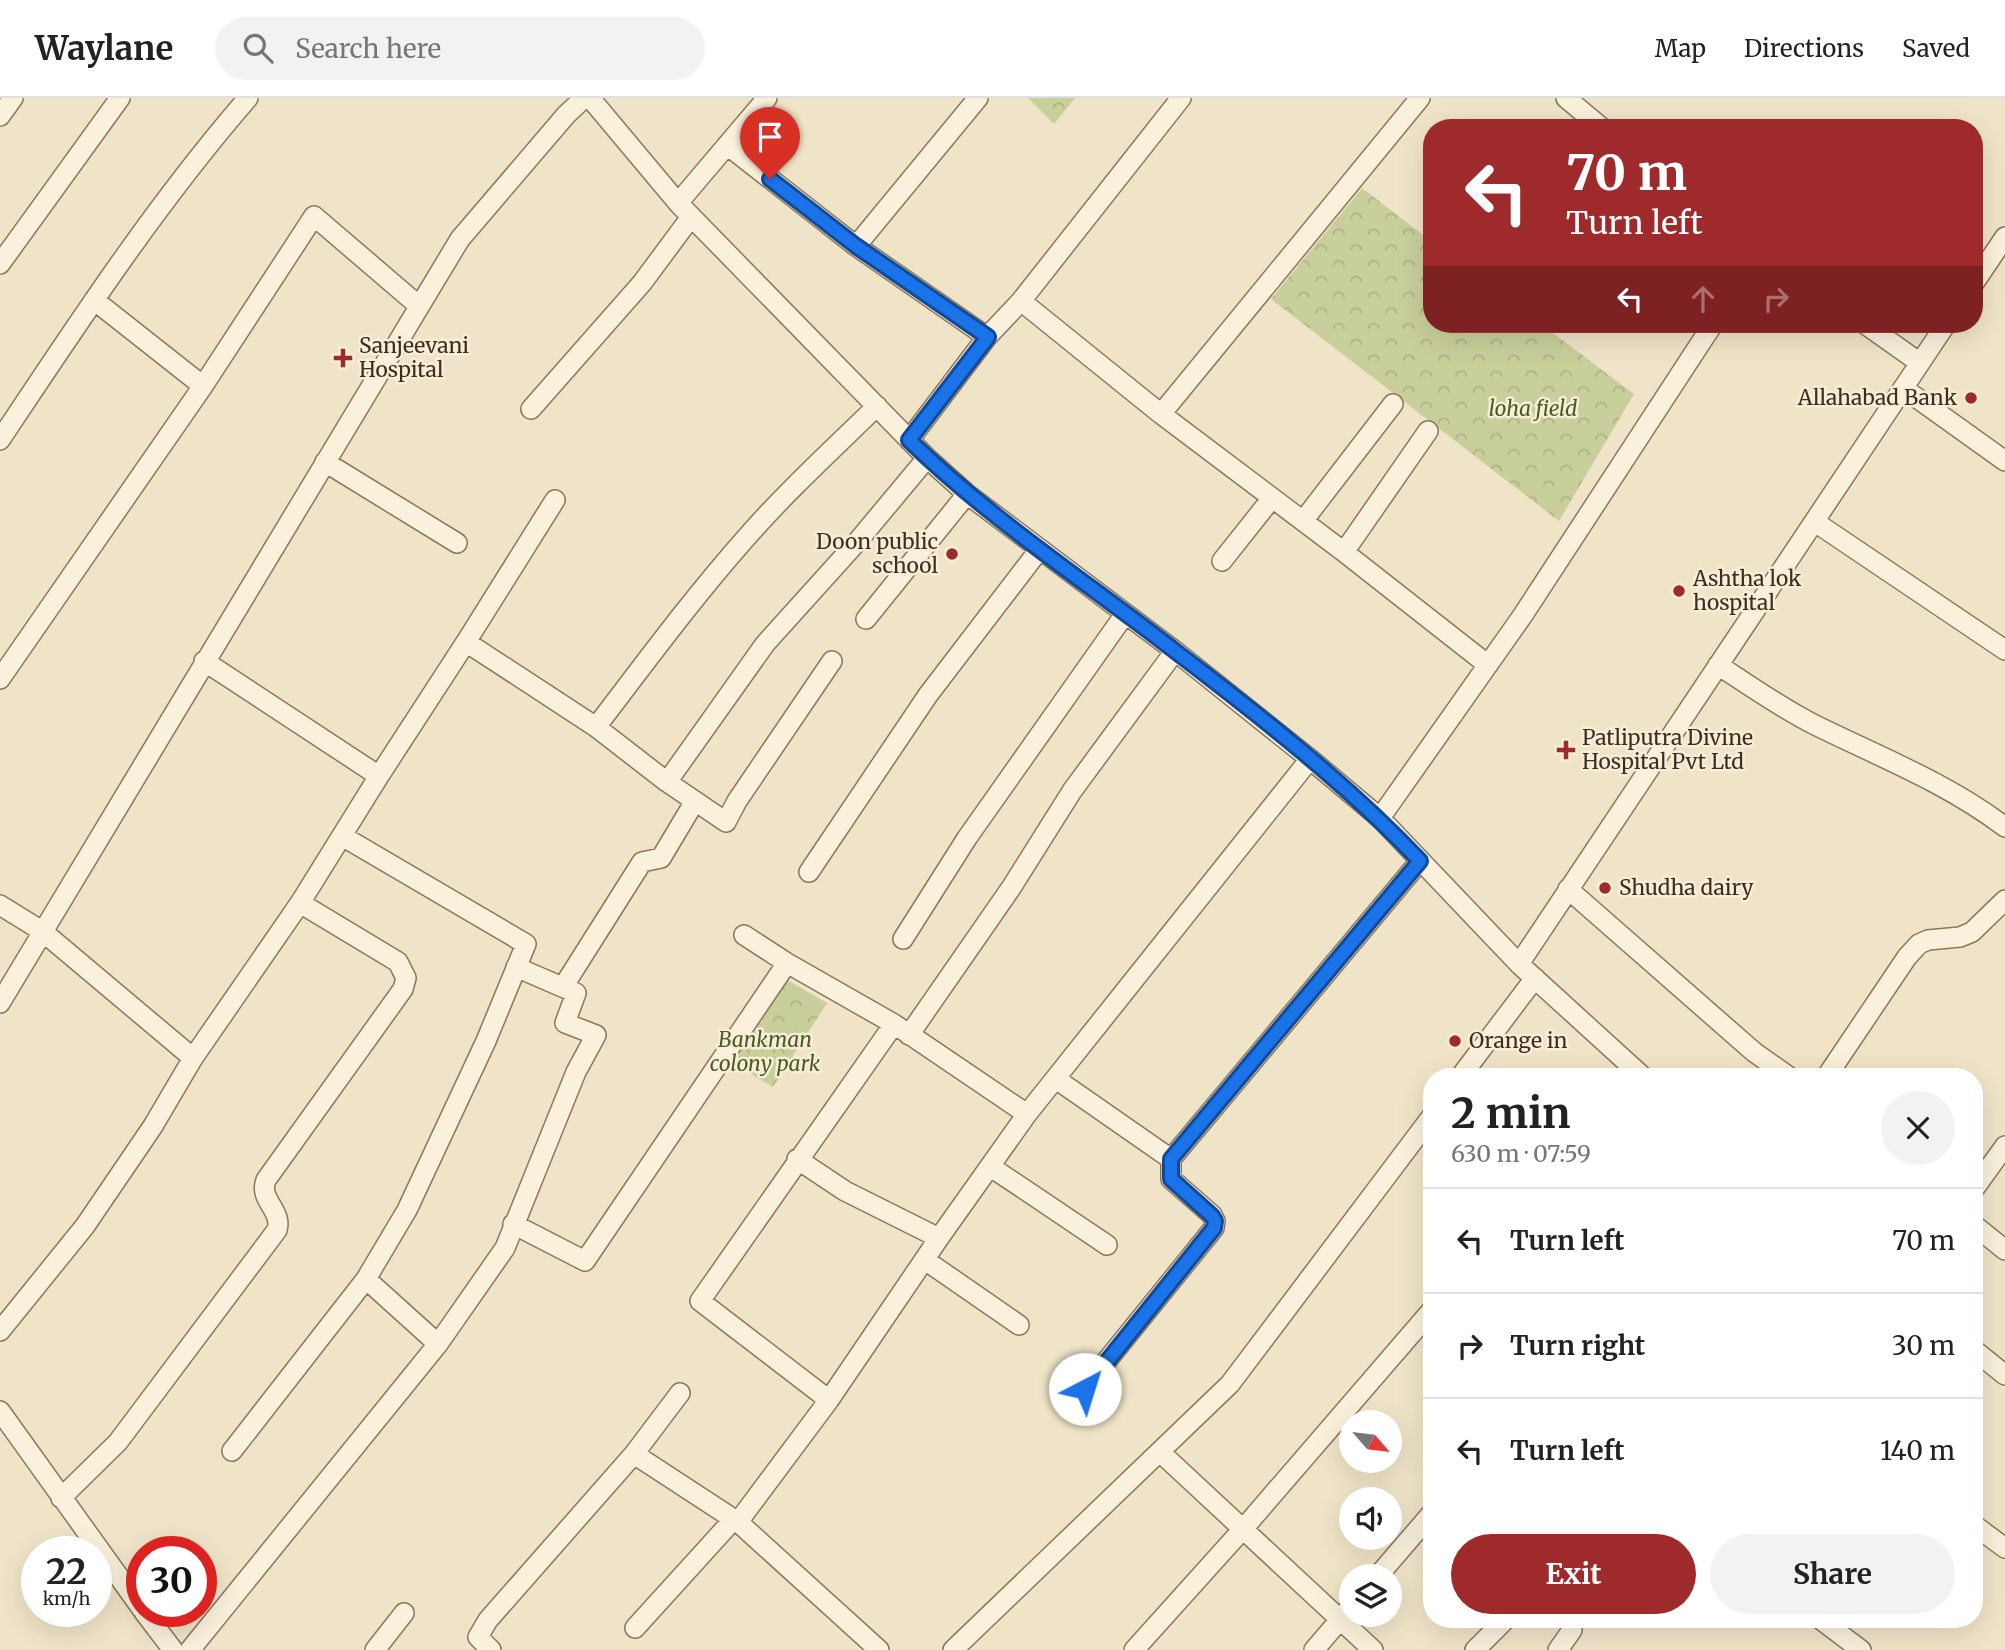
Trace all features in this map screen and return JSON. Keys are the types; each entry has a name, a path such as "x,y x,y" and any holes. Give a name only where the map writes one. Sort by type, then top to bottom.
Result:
{"street":[{"path":"0,116 13,98"},
{"path":"1,260 120,98"},
{"path":"0,440 94,300 217,134 248,98"},
{"path":"0,1003 460,239 566,114 584,98"},
{"path":"590,98 685,210 927,458 967,495 1175,651 1380,818 1519,964 1633,1068"},
{"path":"531,409 642,283 727,145 767,98"},
{"path":"856,246 978,98"},
{"path":"909,440 988,337 1021,301 1181,98"},
{"path":"1161,414 1420,98"},
{"path":"1566,98 1591,119"},
{"path":"727,145 856,246 988,337"},
{"path":"0,679 203,386 314,216 419,306"},
{"path":"1983,270 2005,237"},
{"path":"94,300 203,386"},
{"path":"1021,301 1161,414 1488,665"},
{"path":"1380,818 1488,665 1707,333"},
{"path":"1878,333 1920,363"},
{"path":"1519,964 1940,333"},
{"path":"1903,388 2005,461"},
{"path":"1303,521 1393,404"},
{"path":"596,727 745,538 777,503 877,406"},
{"path":"1344,552 1428,431"},
{"path":"667,782 765,644 857,542 927,458"},
{"path":"325,462 457,543"},
{"path":"866,619 967,495"},
{"path":"1222,561 1272,498"},
{"path":"0,1331 85,1226 153,1126 193,1058 300,903 555,500"},
{"path":"1815,522 2005,650"},
{"path":"809,872 928,695 1039,550"},
{"path":"903,939 967,838 1125,614"},
{"path":"466,642 596,727 667,782 726,822 737,801 832,661"},
{"path":"830,1400 700,1301 797,1159 1011,888 1072,791 1175,651"},
{"path":"204,661 380,776"},
{"path":"1718,665 1811,723 1929,779 1983,810 2005,827"},
{"path":"635,1628 735,1521 830,1400 939,1238 1027,1114 1310,759"},
{"path":"563,987 642,862 661,858 695,801"},
{"path":"232,1451 366,1279 407,1210 437,1151 526,944 342,836"},
{"path":"1071,1405 1099,1374 1214,1228 1215,1221 1212,1216 1171,1179 1171,1159 1420,861"},
{"path":"1568,889 1754,1052 1777,1068"},
{"path":"1832,1068 1907,957 1919,944 1972,932 2005,900"},
{"path":"61,1498 118,1442 277,1230 280,1222 278,1215 264,1194 266,1180 403,989 406,978 398,962 300,903"},
{"path":"0,905 42,931 193,1058"},
{"path":"744,934 787,963 901,1030 1027,1114"},
{"path":"513,1224 585,1261 787,963"},
{"path":"190,1650 438,1345 505,1248 576,1072 596,1035 565,1023 576,993 516,967"},
{"path":"1467,1068 1535,978"},
{"path":"1056,1079 1171,1159"},
{"path":"953,1650 1230,1384 1423,1128"},
{"path":"1983,1177 2005,1146"},
{"path":"797,1159 845,1191 939,1238"},
{"path":"990,1167 1107,1245"},
{"path":"1983,1232 2005,1250"},
{"path":"925,1260 1019,1325"},
{"path":"366,1279 438,1345"},
{"path":"1134,1650 1243,1529 1423,1320"},
{"path":"1983,1357 2005,1375"},
{"path":"491,1650 478,1637 488,1620 634,1454 680,1393"},
{"path":"0,1411 126,1587"},
{"path":"1160,1452 1243,1529 1339,1608"},
{"path":"634,1454 735,1521 879,1650"},
{"path":"1388,1564 1423,1523"},
{"path":"1983,1532 2005,1548"},
{"path":"375,1650 404,1613"},
{"path":"1314,1650 1339,1620"},
{"path":"156,1627 173,1650"},
{"path":"1356,1627 1373,1650"},
{"path":"1475,1650 1497,1628"},
{"path":"1832,1628 1861,1650"},
{"path":"1558,1650 1572,1630"}],"green space":[{"path":"1028,98 1075,98 1054,124"},
{"name":"loha field","path":"1362,188 1423,235 1423,333 1553,333 1634,394 1559,521 1271,299"},
{"name":"Bankman colony park","path":"784,978 827,1003 773,1087 729,1061"}],"place":[{"name":"Sanjeevani Hospital","path":"343,358"},
{"name":"Allahabad Bank","path":"1971,398"},
{"name":"Doon public school","path":"952,554"},
{"name":"Ashtha lok hospital","path":"1679,591"},
{"name":"Patliputra Divine Hospital Pvt Ltd","path":"1566,750"},
{"name":"Shudha dairy","path":"1605,888"},
{"name":"Orange in","path":"1455,1041"}],"route":[{"path":"770,179 856,246 988,337 909,440 967,495 1175,651 1310,759 1380,818 1420,861 1171,1159 1171,1179 1212,1216 1215,1221 1214,1228 1085,1389"}]}
